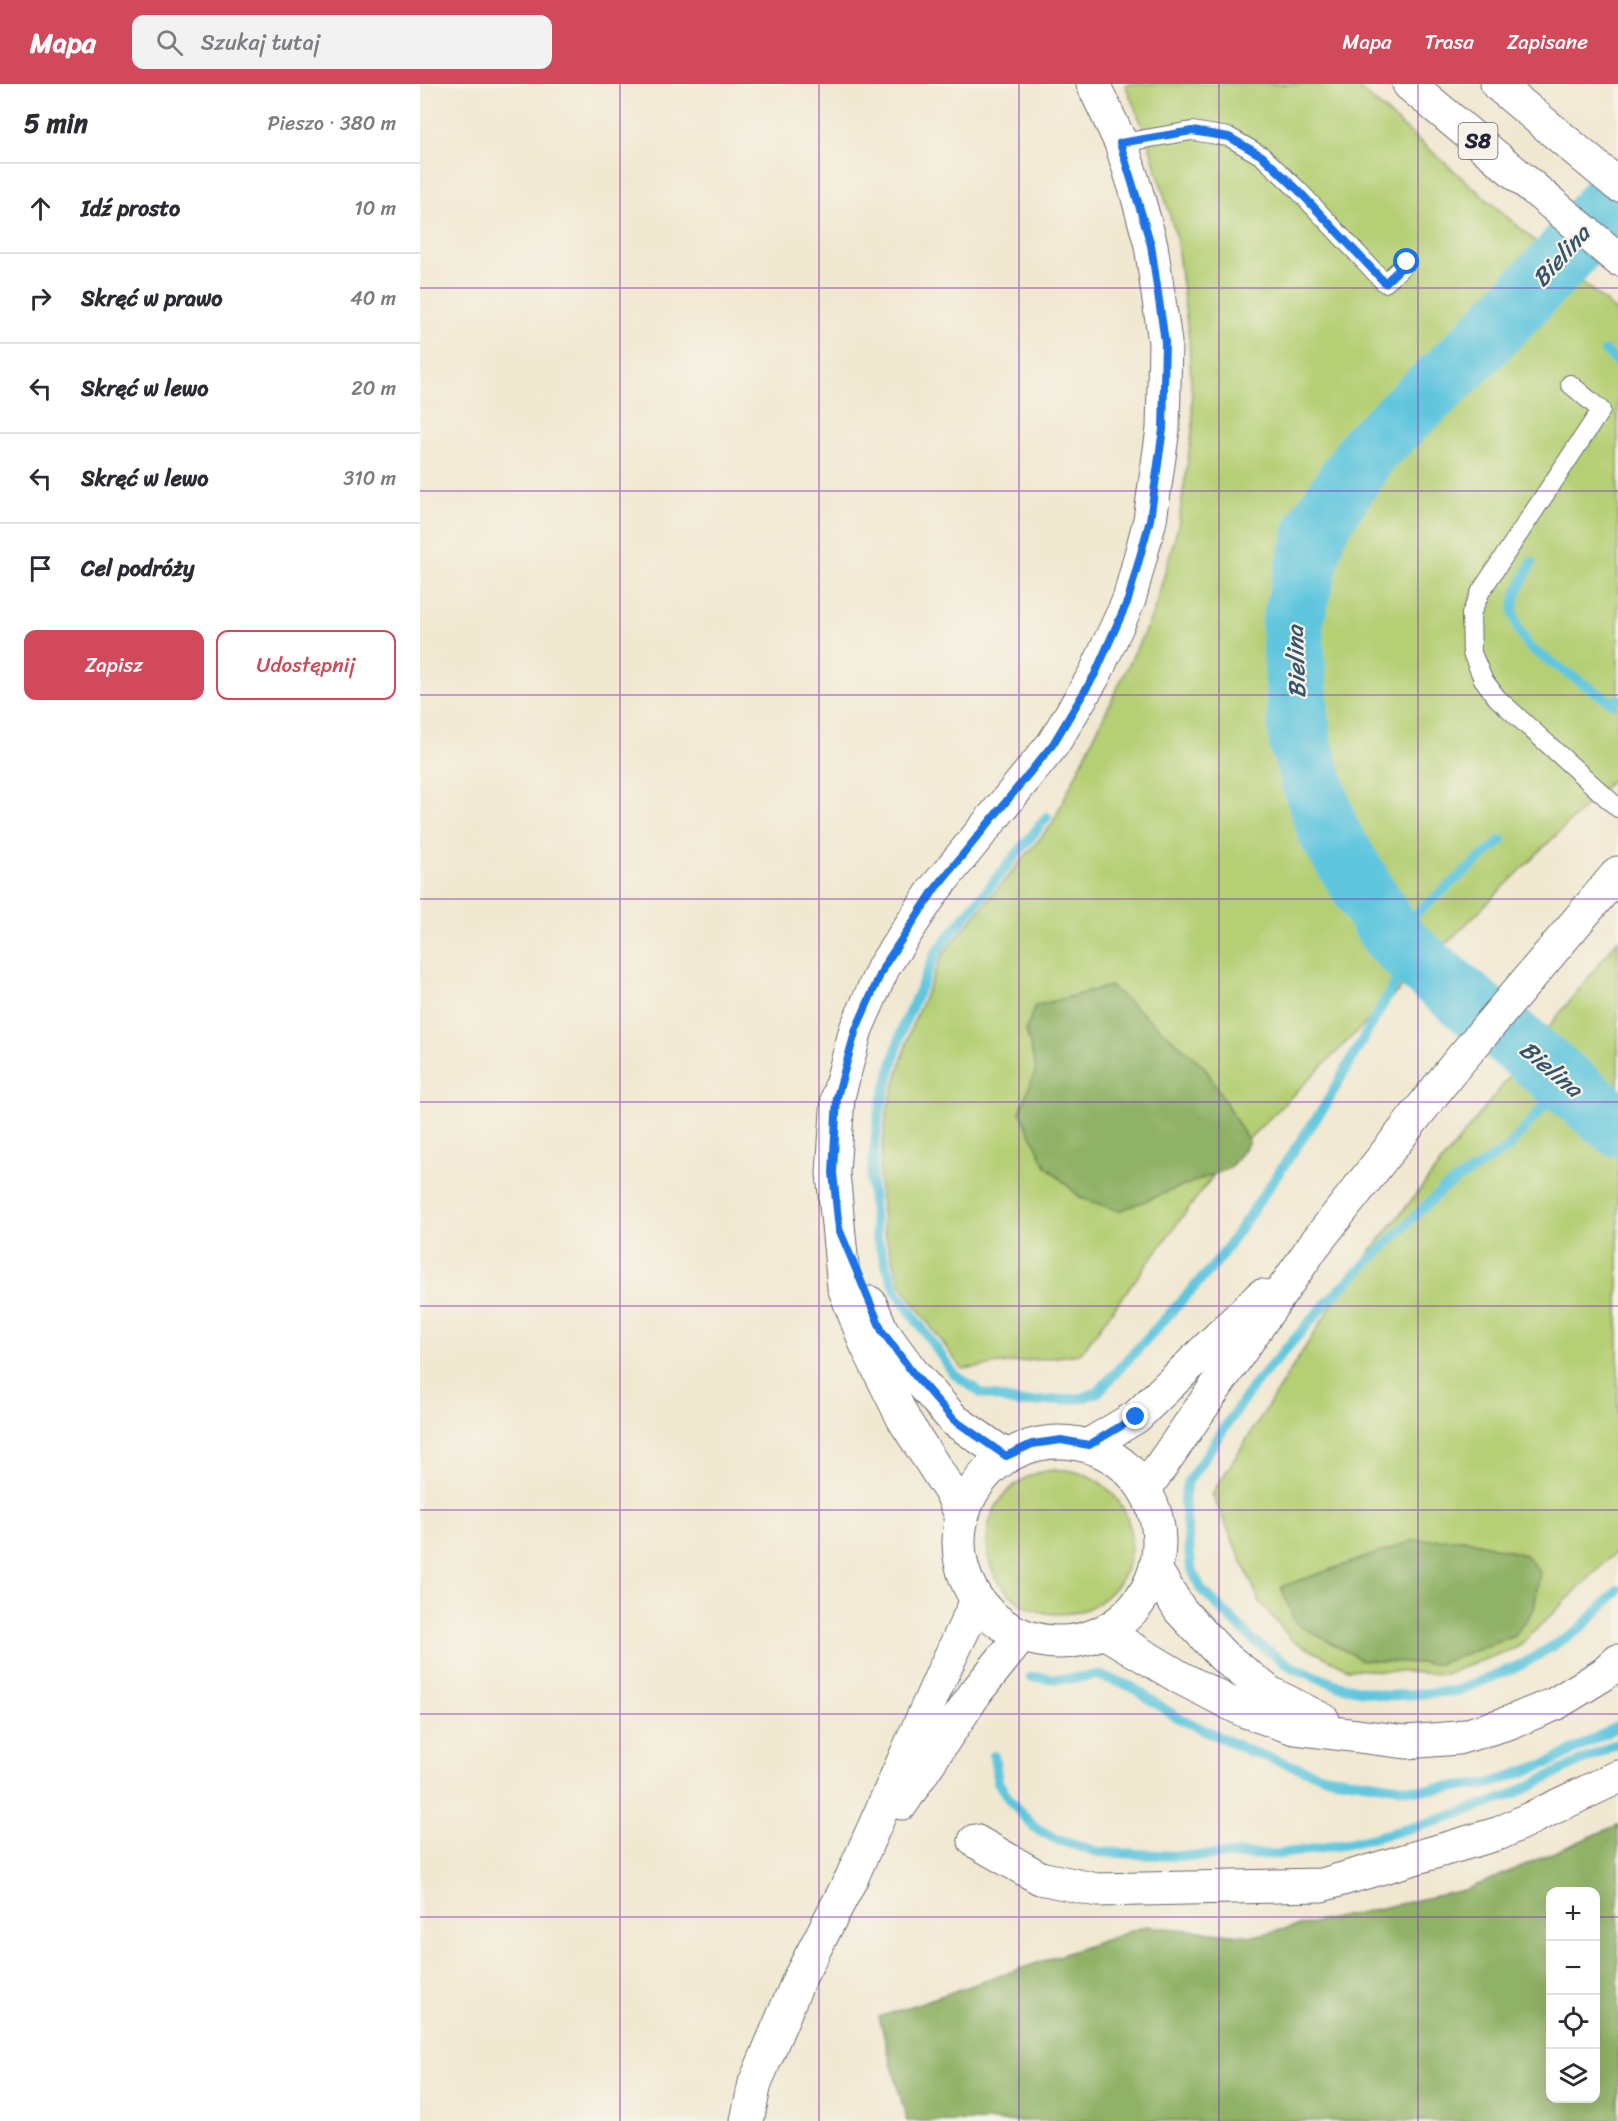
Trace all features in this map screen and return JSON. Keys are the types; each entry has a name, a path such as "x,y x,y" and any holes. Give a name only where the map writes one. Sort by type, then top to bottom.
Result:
{"main road":[{"path":"962,1517 952,1494 904,1420 866,1344 844,1287 833,1173 837,1097 856,1029 884,966 934,890 1053,744 1095,674 1128,600 1150,520 1163,429 1165,342 1151,245 1120,143 1093,84"},
{"name":"S8","path":"1409,84 1617,259"},
{"name":"S8","path":"1497,84 1618,184"},
{"path":"1145,1488 1314,1245 1455,1066 1618,873"},
{"path":"839,1229 882,1331 912,1372 954,1420 1006,1456"},
{"path":"1089,1445 1136,1417 1314,1245"},
{"path":"1061,1440 1089,1445 1111,1455 1130,1470 1145,1488 1156,1514 1161,1543 1156,1571 1145,1596 1127,1617 1104,1632 1078,1641 1049,1642 1022,1635 998,1621 977,1601 964,1574 958,1546 962,1517 970,1493 986,1472 1006,1456 1032,1444 1061,1440"},
{"path":"1156,1571 1180,1610 1223,1656 1270,1693 1349,1734"},
{"path":"747,2121 755,2083 799,1979 852,1877 977,1601"},
{"path":"1104,1632 1181,1678 1245,1711 1294,1728 1406,1742 1458,1738 1508,1724 1555,1704 1604,1674 1618,1661"},
{"path":"852,1877 976,1692 1022,1635"},
{"path":"975,1841 1040,1878 1097,1890 1322,1885 1500,1833 1618,1777"}],"lane":[{"path":"1120,143 1192,131 1229,137 1262,156 1298,190 1385,283 1407,262"},
{"path":"1570,384 1601,410 1481,591 1471,614 1472,653 1483,680 1497,698 1618,808"}],"green space":[{"path":"1125,84 1354,84 1618,313 1618,774 1218,1169 1080,1354 962,1369 902,1287 884,1231 879,1177 887,1111 911,1028 943,954 1052,824 1153,614 1178,527 1193,425 1189,339 1176,236 1147,137"},
{"path":"1618,940 1618,1550 1518,1647 1445,1674 1348,1669 1293,1641 1260,1602 1212,1494 1348,1280"},
{"path":"1110,986 1204,1066 1249,1142 1230,1168 1119,1211 1081,1198 1046,1166 1020,1112 1036,1069 1026,1030 1035,1006"},
{"path":"1059,1470 1087,1475 1110,1491 1126,1514 1131,1542 1126,1570 1110,1593 1087,1609 1059,1614 1031,1609 1008,1593 992,1570 987,1542 992,1514 1008,1491 1031,1475"},
{"path":"1463,1539 1525,1555 1540,1572 1534,1609 1514,1636 1438,1664 1362,1660 1295,1623 1281,1587 1415,1540"},
{"path":"1618,1825 1618,2121 907,2121 879,2017 1146,1926 1253,1936 1468,1889"}],"waterway":[{"name":"Bielina","path":"1618,190 1560,261 1465,359 1369,449 1316,529 1292,624 1300,743 1329,833 1391,935 1411,955 1618,1126"},
{"path":"1605,351 1618,363"},
{"path":"1532,562 1516,594 1513,611 1518,629 1530,648 1614,704 1618,699"},
{"path":"1047,817 937,951 903,1026 879,1112 871,1180 876,1236 896,1291 954,1374 981,1393 1020,1403 1082,1398 1098,1392 1217,1262 1324,1107 1411,955"},
{"path":"1391,935 1502,840"},
{"path":"1565,1081 1508,1148 1443,1189 1328,1301 1253,1386 1187,1483 1184,1499 1191,1567 1201,1589 1254,1641 1292,1667 1337,1685 1386,1696 1457,1691 1523,1664 1580,1629 1618,1590"},
{"path":"1031,1677 1066,1679 1098,1675 1130,1686 1175,1716 1249,1751 1323,1776 1417,1790 1489,1784 1553,1761 1618,1726"},
{"path":"994,1756 998,1782 1011,1802 1034,1827 1058,1840 1098,1852 1176,1856 1280,1854 1348,1844 1430,1823 1507,1797 1618,1743"}],"route":[{"path":"1136,1417 1089,1445 1061,1440 1032,1444 1006,1456 954,1420 912,1372 882,1331 839,1229 833,1173 837,1097 856,1029 884,966 934,890 1053,744 1095,674 1128,600 1150,520 1163,429 1165,342 1151,245 1120,143 1192,131 1229,137 1262,156 1298,190 1385,283 1407,262"}]}
